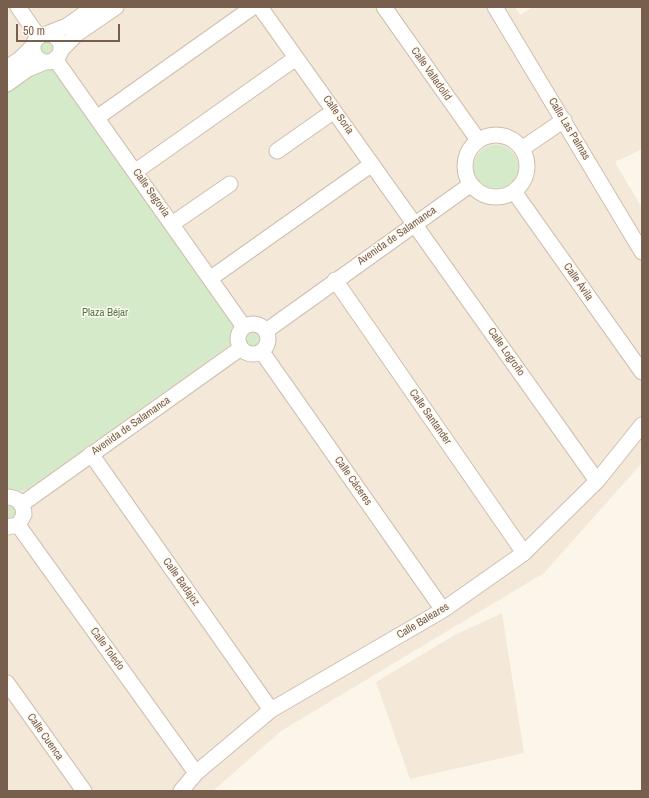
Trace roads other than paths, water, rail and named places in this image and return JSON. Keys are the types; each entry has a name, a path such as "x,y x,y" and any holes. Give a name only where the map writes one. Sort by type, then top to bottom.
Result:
{"street":[{"path":"18,7 40,38"},
{"path":"7,68 20,59 40,38 67,26 94,7"},
{"path":"7,84 28,69 54,57 78,33 116,7"},
{"path":"98,117 253,7"},
{"name":"Calle Soria","path":"260,7 415,224"},
{"name":"Calle Valladolid","path":"384,7 478,140"},
{"name":"Calle Las Palmas","path":"496,7 642,252"},
{"path":"40,38 35,56 54,57"},
{"path":"40,38 58,39 54,57"},
{"name":"Calle Segovia","path":"54,57 98,117 244,327"},
{"path":"136,171 296,58"},
{"path":"277,151 334,111"},
{"path":"523,148 564,120"},
{"path":"490,135 502,135 514,140 523,148 528,160 528,172 523,184 515,192 503,198 491,198 479,193 470,185 465,173 465,161 470,149 478,140 490,135"},
{"path":"210,278 372,164"},
{"path":"172,224 230,184"},
{"name":"Avenida de Salamanca","path":"266,330 470,185"},
{"name":"Calle Ávila","path":"515,192 642,372"},
{"name":"Calle Logroño","path":"415,224 597,481"},
{"name":"Calle Santander","path":"335,280 524,553"},
{"path":"256,324 266,330 268,342 262,352 250,354 240,348 238,337 244,327 256,324"},
{"name":"Avenida de Salamanca","path":"22,504 240,348"},
{"name":"Calle Cáceres","path":"262,352 444,610"},
{"name":"Calle Baleares","path":"181,791 196,773 271,710 444,610 524,553 597,481 642,425"},
{"name":"Calle Badajoz","path":"91,454 271,710"},
{"path":"7,497 18,500 22,504 24,515 12,526"},
{"name":"Calle Toledo","path":"12,526 196,773"},
{"name":"Calle Cuenca","path":"7,683 84,791"}],"park label":[{"name":"Plaza Béjar","path":"105,313"}]}
